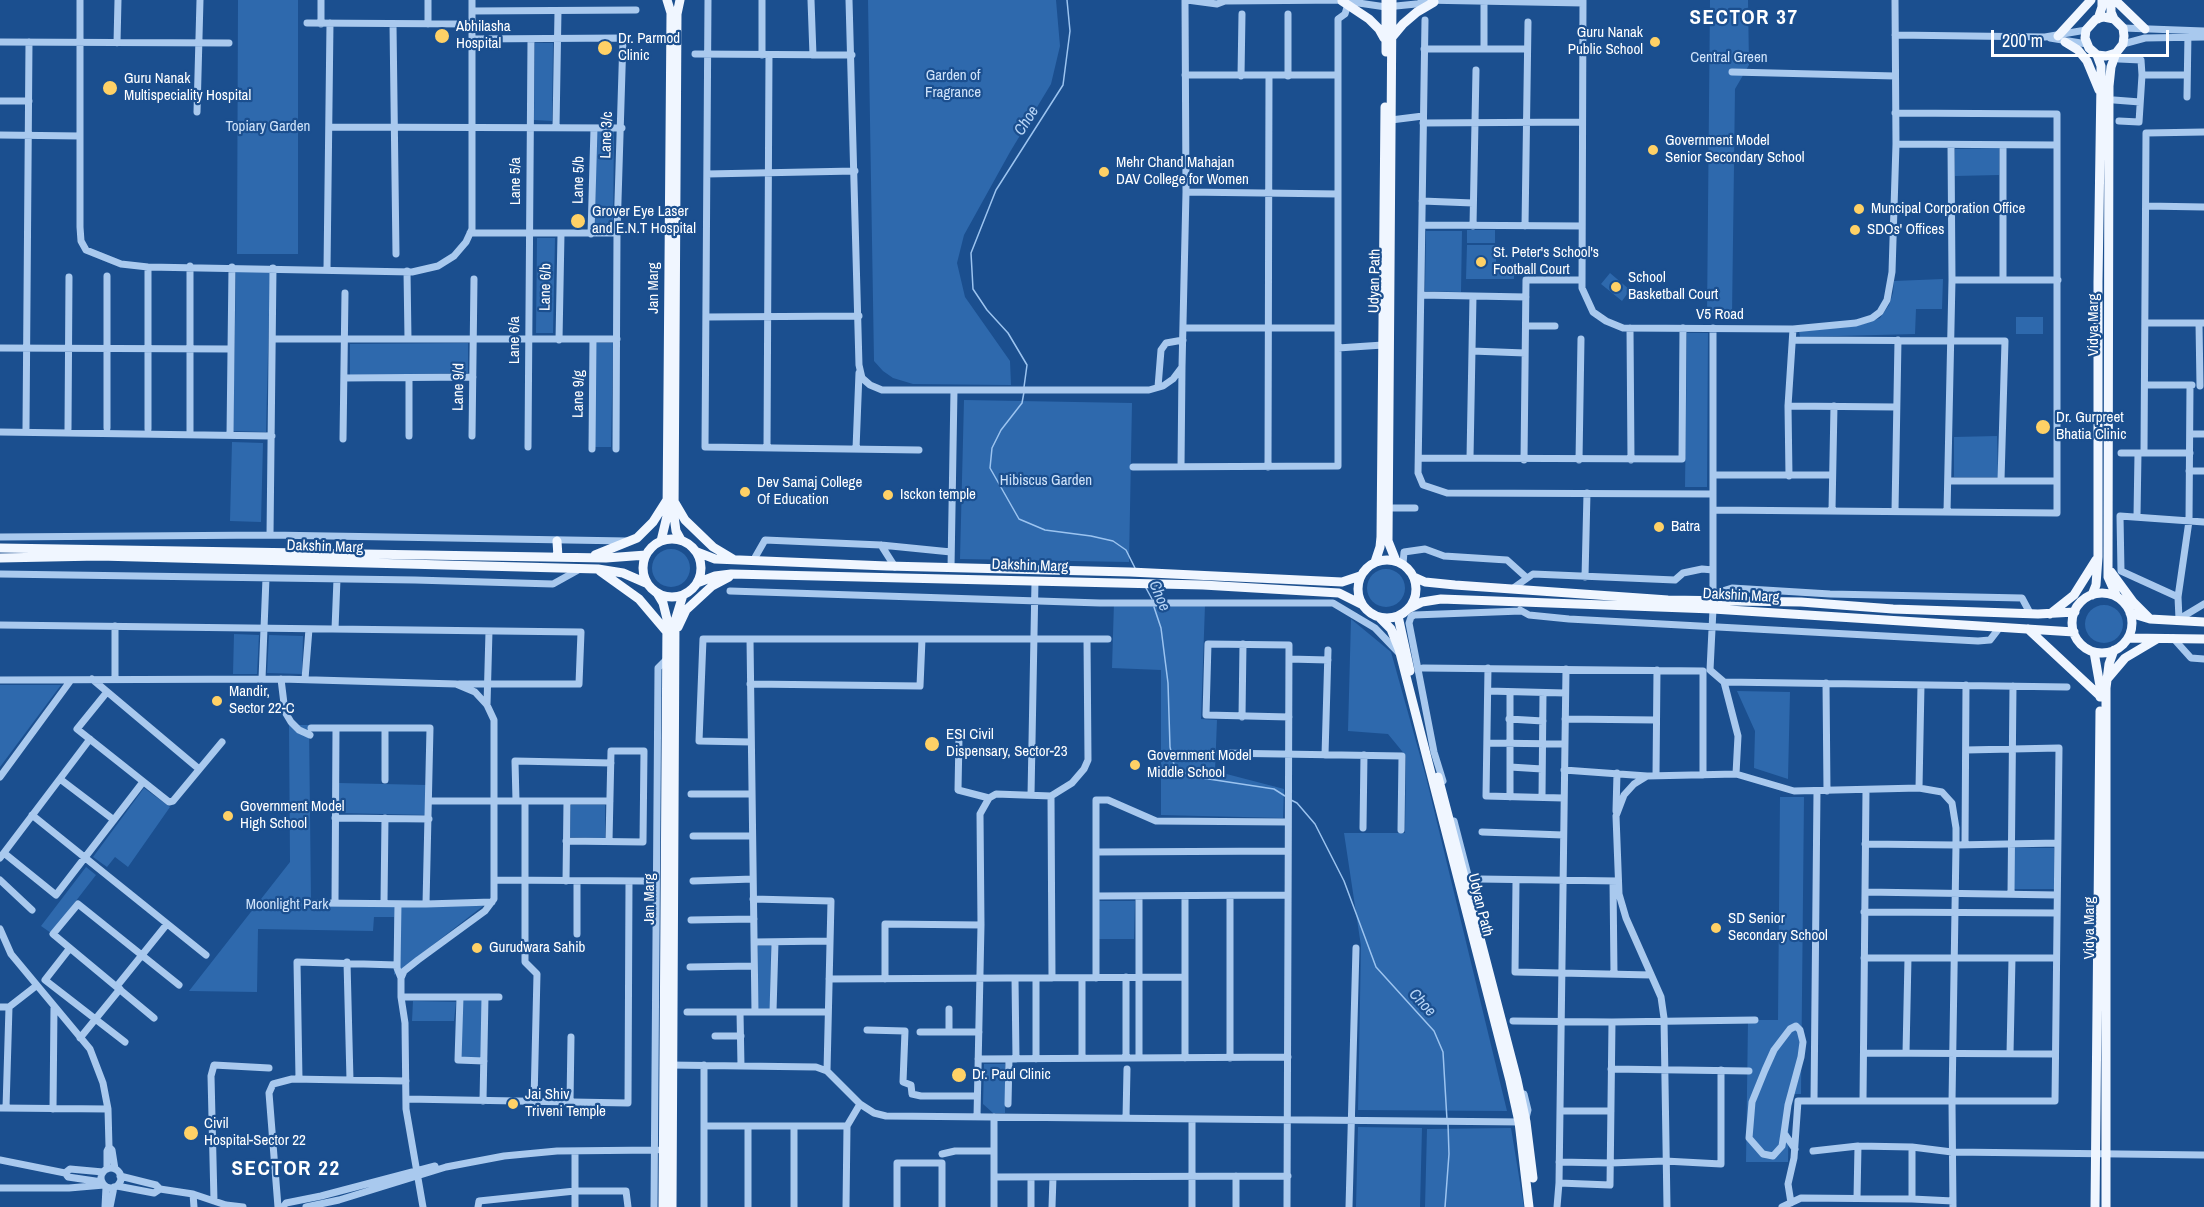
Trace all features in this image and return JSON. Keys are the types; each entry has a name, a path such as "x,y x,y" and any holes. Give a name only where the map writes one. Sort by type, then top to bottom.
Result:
{"main road":[{"name":"Jan Marg","path":"667,0 670,14 670,500 676,531 681,540"},
{"name":"Jan Marg","path":"661,541 670,500 677,26 680,0"},
{"path":"2091,0 2062,39 2078,50 2087,61 2101,98"},
{"path":"2098,19 2102,0"},
{"path":"2113,0 2111,12 2123,28 2123,44"},
{"path":"2113,0 2145,29"},
{"path":"1346,1 1369,19 1389,40 1403,24 1433,1"},
{"name":"Udyan Path","path":"1375,562 1381,537 1389,3"},
{"path":"2114,19 2104,17 2090,23 2086,30 2086,44 2097,55 2118,56"},
{"name":"Udyan Path","path":"1389,40 1391,120 1388,541 1389,550 1399,562"},
{"name":"Vidya Marg","path":"2117,597 2109,577 2109,86 2111,67 2123,44"},
{"name":"Vidya Marg","path":"2092,595 2096,585 2098,557 2101,66 2097,55"},
{"path":"590,558 631,541 645,531 670,500 685,520 713,547 735,560"},
{"path":"681,540 697,552 701,563 698,583 683,595 671,597 657,593 646,583 643,565 646,555 653,545 661,541 681,540"},
{"path":"557,541 558,557"},
{"name":"Dakshin Marg","path":"0,548 590,558 646,555"},
{"name":"Dakshin Marg","path":"697,552 715,559 895,567 1130,572 1342,582 1360,576"},
{"name":"Dakshin Marg","path":"0,558 99,556 598,569 623,573 646,583"},
{"path":"2050,614 2080,588 2098,557"},
{"path":"1375,562 1399,562 1414,577 1416,592 1408,609 1398,616 1380,618 1369,613 1361,604 1358,585 1360,576 1368,566 1375,562"},
{"path":"2109,567 2128,596 2150,619"},
{"path":"598,569 639,599 671,632 686,610 712,586 735,574"},
{"name":"Dakshin Marg","path":"698,583 715,576 735,574 1203,585 1339,593 1361,604"},
{"name":"Dakshin Marg","path":"1414,577 1425,582 1668,600 1801,602 1893,609 2050,614 2075,612"},
{"name":"Jan Marg","path":"657,593 663,603 671,632 668,1065 663,1150 663,1207"},
{"path":"2107,594 2117,597 2130,613 2132,629 2119,648 2105,653 2094,652 2082,645 2074,632 2072,622 2075,612 2084,600 2092,595 2107,594"},
{"name":"Jan Marg","path":"668,1065 667,659 671,632 683,595"},
{"name":"Dakshin Marg","path":"1408,609 1422,602 1441,599 1511,602 1713,601 2074,632"},
{"path":"2130,613 2150,619 2204,622"},
{"name":"Udyan Path","path":"1398,616 1415,692 1517,1080 1535,1207"},
{"name":"Udyan Path","path":"1380,618 1390,629 1400,654 1510,1081 1523,1121 1529,1207"},
{"path":"2028,629 2100,696"},
{"path":"2128,638 2204,639"},
{"path":"2107,679 2125,658 2160,638"},
{"name":"Vidya Marg","path":"2095,1207 2100,1155 2107,679 2114,650"},
{"name":"Vidya Marg","path":"2094,652 2100,696 2100,1155 2106,1207"},
{"name":"Jan Marg","path":"663,1150 672,1207"}],"street":[{"path":"80,0 81,241 86,250 109,261 148,267 190,266 407,272 438,266 454,256 466,242 472,229 472,0"},
{"path":"117,43 118,0"},
{"path":"197,112 200,0"},
{"path":"321,0 321,24"},
{"path":"428,0 428,24"},
{"path":"708,0 705,447 919,450"},
{"path":"762,0 766,55 768,172 767,448"},
{"path":"811,0 813,56"},
{"path":"849,0 860,364 856,449"},
{"path":"1181,466 1186,192 1186,0 1217,4 1224,0 1389,3 1433,1"},
{"path":"1421,0 1583,2"},
{"name":"V5 Road","path":"1583,2 1582,280 1586,300 1593,312 1606,321 1623,328 1793,329 1856,323 1872,318 1880,312 1887,300 1892,272 1896,144 1895,0"},
{"path":"1133,467 1338,466 1338,19 1345,14 1346,1"},
{"path":"1484,2 1484,49"},
{"path":"556,128 558,10"},
{"path":"472,11 636,10"},
{"path":"1241,76 1242,14"},
{"path":"1288,14 1288,76"},
{"path":"1425,20 1418,473 1423,485 1447,493 1713,494"},
{"path":"1525,226 1528,22"},
{"path":"307,23 472,24"},
{"path":"327,269 330,23"},
{"path":"393,24 396,254"},
{"path":"2123,28 2204,37"},
{"path":"2062,39 2086,30"},
{"path":"2123,44 2145,38 2204,31"},
{"path":"2187,97 2188,34"},
{"path":"1895,35 2044,37 2086,44"},
{"name":"Lane 3/c","path":"556,39 623,38 617,233 616,448"},
{"path":"472,39 556,39"},
{"name":"Lane 5/a","path":"529,234 531,39"},
{"path":"0,42 229,44"},
{"path":"26,428 29,42"},
{"path":"1424,49 1527,49"},
{"path":"695,54 852,55"},
{"path":"2118,56 2142,60 2139,122 2119,122"},
{"path":"1473,226 1476,70"},
{"path":"1732,72 1895,76"},
{"path":"1185,75 1338,75"},
{"path":"2142,75 2187,75"},
{"path":"1268,467 1269,76"},
{"path":"2114,100 2140,102"},
{"path":"0,101 28,101"},
{"path":"1713,510 2057,513 2057,114 1895,112"},
{"path":"1391,120 1474,123 1582,122"},
{"path":"330,127 621,128"},
{"name":"Lane 5/b","path":"591,234 594,128"},
{"path":"2137,516 2145,385 2146,133 2204,132"},
{"path":"0,135 80,136"},
{"path":"1896,144 2056,145"},
{"path":"1947,512 1952,280 1951,145"},
{"path":"2003,145 2003,280"},
{"path":"707,174 855,171"},
{"path":"1186,192 1338,194"},
{"path":"1422,201 1473,203"},
{"path":"2146,207 2204,207"},
{"path":"1422,225 1582,226"},
{"path":"470,233 617,233"},
{"name":"Lane 6/a","path":"528,447 529,234"},
{"name":"Lane 6/b","path":"558,340 561,234"},
{"path":"190,266 190,435"},
{"path":"148,267 148,429"},
{"path":"230,435 232,267"},
{"path":"270,535 273,268"},
{"path":"407,272 408,339"},
{"path":"107,276 107,428"},
{"path":"68,429 69,277"},
{"name":"Lane 9/d","path":"472,436 474,279"},
{"path":"1524,460 1526,280 1582,280"},
{"path":"1952,280 2058,280"},
{"path":"343,439 345,293"},
{"path":"1421,295 1526,297"},
{"path":"1470,458 1473,296"},
{"path":"706,317 859,316"},
{"path":"2145,322 2201,323 2202,386 2145,385"},
{"path":"1526,326 1555,326"},
{"path":"1183,328 1338,328"},
{"path":"1630,328 1631,460"},
{"path":"1419,458 1682,459 1683,328"},
{"path":"1703,775 1707,670 1713,601 1713,328"},
{"path":"1789,476 1788,406 1793,329"},
{"path":"274,339 617,339"},
{"name":"Lane 9/g","path":"592,449 593,339"},
{"path":"1579,460 1581,339"},
{"path":"1158,387 1161,350 1166,343 1183,340"},
{"path":"1793,340 2005,341 2001,480"},
{"path":"1895,511 1898,340"},
{"path":"1338,348 1383,345"},
{"path":"0,348 231,349"},
{"path":"1472,351 1525,353"},
{"path":"860,364 862,378 870,385 882,390 1149,390 1173,379 1182,367"},
{"path":"344,378 473,377"},
{"path":"409,378 409,436"},
{"path":"2190,385 2189,521 2178,597 2179,619 2204,604"},
{"path":"951,568 954,390"},
{"path":"1788,406 1896,407"},
{"path":"1832,510 1834,406"},
{"path":"0,432 272,436"},
{"path":"2190,434 2204,434"},
{"path":"2121,453 2190,453"},
{"path":"2189,471 2204,471"},
{"path":"1713,475 1832,476"},
{"path":"1948,482 2057,481"},
{"path":"1585,577 1587,493"},
{"path":"1388,508 1414,508"},
{"path":"2178,597 2121,571 2120,516 2204,522"},
{"path":"0,537 270,535 631,541"},
{"path":"753,561 765,540 881,545 951,552"},
{"path":"881,545 895,567"},
{"path":"1399,562 1404,552 1425,549 1444,556 1507,560 1527,578"},
{"path":"0,574 553,584 580,569"},
{"path":"1512,589 1533,574 1675,580 1683,573 1702,569 1713,570"},
{"path":"262,679 266,578"},
{"path":"335,629 337,579"},
{"path":"1031,795 1035,581"},
{"path":"1713,601 1732,588 1830,594 2022,598 2030,613"},
{"path":"730,591 1035,601 1333,603 1374,628 1400,654"},
{"path":"1511,602 1529,615 1569,619 1978,641 1990,640 2000,627"},
{"path":"668,1065 805,1066 827,1071 860,1104 874,1113 886,1116 1523,1121 1528,1110 1458,834 1434,752 1409,623 1414,615 1521,611"},
{"path":"0,625 581,632 579,684 456,684 305,679 0,680"},
{"path":"115,626 115,679"},
{"path":"305,679 309,629"},
{"path":"487,705 489,631"},
{"path":"2173,638 2191,658 2204,659"},
{"path":"751,742 699,741 704,639 1108,639"},
{"path":"750,639 755,1012"},
{"path":"750,684 920,686 922,639"},
{"path":"977,1117 981,814 989,798 996,794 1052,796 1072,783 1084,769 1088,760 1087,639"},
{"path":"1287,1207 1289,645 1208,644 1206,715 1288,717"},
{"path":"1242,717 1243,645"},
{"path":"1325,755 1328,650"},
{"path":"654,1207 663,1150 658,668 667,659"},
{"path":"1289,659 1328,660"},
{"path":"1423,668 1707,670 1724,682 2067,687"},
{"path":"1488,668 1486,796 1563,798"},
{"path":"1557,1207 1560,1162 1566,669"},
{"path":"1656,775 1657,670"},
{"path":"92,679 199,769"},
{"path":"281,679 285,712 299,730 430,728 426,904"},
{"path":"0,777 71,680"},
{"path":"1724,682 1738,736 1736,774"},
{"path":"1826,683 1827,791"},
{"path":"401,978 404,971 485,911 494,899 494,720 487,705 475,692 456,684"},
{"path":"1919,788 1921,684"},
{"path":"1965,845 1966,685"},
{"path":"2011,894 2013,686"},
{"path":"107,692 77,729 171,802 222,741"},
{"path":"1488,692 1565,693"},
{"path":"1510,692 1510,797"},
{"path":"1542,797 1543,693"},
{"path":"1509,718 1543,721"},
{"path":"1565,719 1656,720"},
{"path":"335,903 336,728"},
{"path":"385,728 385,780"},
{"path":"959,738 958,790 989,798"},
{"path":"90,739 2,855 56,895 143,782"},
{"path":"1487,743 1564,744"},
{"path":"1791,1203 1788,1184 1795,1149 1798,1101 2055,1101 2059,748 1966,750"},
{"path":"566,841 643,842 644,751 611,751 609,841"},
{"path":"1220,753 1402,756 1401,830"},
{"path":"1363,828 1364,755"},
{"path":"516,801 515,761 611,762"},
{"path":"1510,767 1542,769"},
{"path":"1564,770 1647,776 1736,774 1794,791 1919,788 1942,792 1952,803 1956,828 1952,1102 1953,1204 1912,1198 1802,1198 1782,1207"},
{"path":"1614,974 1617,773"},
{"path":"1616,816 1623,795 1647,776"},
{"path":"60,779 114,820"},
{"path":"1863,1101 1866,790"},
{"path":"1814,1101 1817,791"},
{"path":"691,794 752,794"},
{"path":"1052,796 1052,978"},
{"path":"1096,978 1096,800 1108,800 1156,821 1288,822"},
{"path":"429,801 610,801"},
{"path":"525,801 525,962 537,974 534,1101"},
{"path":"566,881 567,801"},
{"path":"32,815 206,955"},
{"path":"336,818 429,819"},
{"path":"384,903 385,818"},
{"path":"1482,832 1563,835"},
{"path":"693,836 752,836"},
{"path":"1865,844 2058,843"},
{"path":"1096,852 1288,851"},
{"path":"693,881 753,879"},
{"path":"1479,879 1616,881"},
{"path":"0,880 32,910"},
{"path":"494,880 645,881"},
{"path":"576,934 577,881"},
{"path":"406,1099 628,1103 629,881"},
{"path":"1516,881 1515,972 1651,975"},
{"path":"1616,881 1626,918 1660,997 1664,1020 1666,1207"},
{"path":"1865,892 2057,895"},
{"path":"1096,896 1288,895"},
{"path":"1139,896 1139,1058"},
{"path":"1185,896 1185,1058"},
{"path":"1230,896 1230,1058"},
{"path":"753,899 831,901 827,1071"},
{"path":"318,903 492,902"},
{"path":"154,1018 53,934 78,904 179,986"},
{"path":"398,904 397,965 401,978 400,997 405,1023 406,1099 423,1207"},
{"path":"1864,912 2057,913"},
{"path":"691,920 754,920"},
{"path":"80,1038 167,924"},
{"path":"885,979 885,924 981,925"},
{"path":"0,929 11,954 90,1049 103,1083 108,1109 109,1147 107,1151 110,1207"},
{"path":"754,942 830,941"},
{"path":"773,1012 775,942"},
{"path":"70,948 45,980 125,1042"},
{"path":"1349,1207 1356,948"},
{"path":"1864,958 2056,958"},
{"path":"1906,1053 1908,958"},
{"path":"2010,1054 2012,958"},
{"path":"299,1079 297,962 397,965"},
{"path":"347,962 350,1080"},
{"path":"690,967 754,966"},
{"path":"1126,977 1126,1058"},
{"path":"829,979 1185,977"},
{"path":"1008,1104 1015,978"},
{"path":"1036,978 1036,1059"},
{"path":"1082,978 1082,1058"},
{"path":"0,1007 9,1007 36,986"},
{"path":"400,997 499,997"},
{"path":"460,997 458,1060 484,1061"},
{"path":"483,1101 485,997"},
{"path":"9,1007 3,1051 3,1108 108,1109"},
{"path":"53,1109 54,1008"},
{"path":"949,1009 949,1032"},
{"path":"687,1012 828,1012"},
{"path":"740,1012 741,1065"},
{"path":"1513,1021 1755,1020"},
{"path":"1559,1183 1610,1185 1612,1022"},
{"path":"1784,1133 1782,1146 1773,1156 1763,1154 1749,1138 1752,1102 1765,1070 1774,1050 1790,1029 1796,1026 1800,1030 1803,1041 1784,1133 1795,1149"},
{"path":"867,1030 905,1031 903,1082 911,1085 912,1094 977,1096"},
{"path":"920,1032 979,1032"},
{"path":"715,1036 741,1036"},
{"path":"570,1102 571,1037"},
{"path":"1864,1053 2055,1054"},
{"path":"978,1059 1288,1058"},
{"path":"214,1201 211,1076 214,1065 269,1068"},
{"path":"704,1065 704,1207"},
{"path":"1126,1118 1127,1069"},
{"path":"1611,1069 1749,1071"},
{"path":"1560,1162 1665,1161 1720,1164 1721,1071"},
{"path":"406,1081 291,1079 273,1084 269,1093 280,1207 286,1203 416,1173"},
{"path":"846,1207 847,1126 860,1104"},
{"path":"1560,1111 1611,1111"},
{"path":"994,1117 994,1207"},
{"path":"1192,1119 1192,1207"},
{"path":"704,1126 847,1126"},
{"path":"748,1126 748,1207"},
{"path":"794,1126 794,1207"},
{"path":"1814,1151 1858,1146 1912,1147 1952,1152 2204,1155"},
{"path":"1857,1198 1858,1146"},
{"path":"1912,1147 1912,1198"},
{"path":"306,1207 339,1200 441,1165 446,1167 504,1156 575,1151 663,1150"},
{"path":"942,1154 955,1151 994,1150"},
{"path":"575,1151 575,1207"},
{"path":"0,1160 65,1173 68,1177 109,1185 154,1193 160,1189"},
{"path":"897,1207 897,1163 942,1163 942,1207"},
{"path":"65,1173 70,1169 108,1170 120,1176 156,1185 160,1189 193,1194 243,1207"},
{"path":"0,1188 69,1188 109,1185 120,1176"},
{"path":"1236,1176 1236,1207"},
{"path":"994,1177 1288,1176"},
{"path":"1030,1207 1031,1177"},
{"path":"1052,1207 1053,1177"},
{"path":"105,1207 109,1185"},
{"path":"478,1207 479,1201 575,1191 626,1191 628,1207"},
{"path":"193,1194 194,1207"}],"green space":[{"name":"Topiary Garden","path":"238,0 298,0 298,254 237,254"},
{"name":"Garden of Fragrance","path":"868,0 1056,0 1060,46 1051,84 964,235 957,263 965,297 1010,361 1011,385 913,384 893,378 874,361"},
{"name":"Central Green","path":"1710,0 1748,0 1749,65 1735,89 1732,316 1707,316"},
{"path":"535,43 553,43 552,121 534,120"},
{"path":"596,131 614,131 613,231 595,231"},
{"path":"1999,148 1999,175 1955,176 1955,149"},
{"path":"1467,230 1495,230 1495,243 1467,243"},
{"path":"1426,231 1462,231 1461,292 1425,291"},
{"path":"537,238 555,238 553,333 536,333"},
{"name":"St. Peter's School's Football Court","path":"1467,245 1496,245 1496,277 1497,267 1514,267 1514,279 1466,279"},
{"path":"236,271 270,272 266,432 233,431"},
{"name":"School Basketball Court","path":"1610,273 1630,290 1622,301 1601,284"},
{"path":"1943,279 1942,309 1916,309 1915,334 1800,337 1799,331 1857,326 1880,318 1889,305 1894,281"},
{"path":"2016,317 2043,317 2043,334 2016,334"},
{"path":"1687,333 1708,333 1707,487 1685,487"},
{"path":"468,343 468,373 350,375 350,344"},
{"path":"596,343 613,343 611,447 594,447"},
{"name":"Hibiscus Garden","path":"964,400 1132,403 1129,562 960,559"},
{"path":"1997,436 1998,477 1954,477 1954,437"},
{"path":"232,442 263,443 261,522 230,521"},
{"path":"671,549 685,554 690,568 685,582 671,587 657,582 652,568 657,554"},
{"path":"1386,569 1400,574 1405,588 1400,602 1386,607 1372,602 1367,588 1372,574"},
{"path":"1114,602 1205,605 1201,719 1217,720 1215,771 1284,789 1283,818 1161,815 1161,670 1112,668"},
{"path":"2104,605 2118,610 2123,624 2118,638 2104,643 2090,638 2085,624 2090,610"},
{"path":"1351,619 1391,652 1426,777 1507,1111 1358,1110 1361,946 1344,833 1405,833 1406,756 1388,734 1348,731"},
{"path":"234,634 259,635 257,674 233,674"},
{"path":"269,635 303,636 302,674 267,673"},
{"path":"0,685 61,685 0,767"},
{"path":"1737,691 1790,692 1788,779 1754,768 1755,731"},
{"name":"Moonlight Park","path":"289,725 309,725 311,902 483,906 394,975 394,917 374,917 373,931 258,929 257,992 189,991 290,862"},
{"path":"339,783 427,785 427,815 339,813"},
{"path":"144,788 170,807 128,867 115,857 107,867 93,857"},
{"path":"1780,797 1804,797 1801,1094 1789,1094 1788,1162 1746,1162 1748,1020 1778,1020"},
{"path":"571,805 605,805 605,838 570,837"},
{"path":"2013,848 2054,848 2054,889 2013,889"},
{"path":"86,867 96,875 51,933 41,926"},
{"path":"1099,901 1135,901 1134,939 1099,939"},
{"path":"758,946 771,946 770,1009 758,1009"},
{"path":"460,997 485,997 484,1061 458,1060"},
{"path":"413,1001 456,1002 454,1021 412,1021"},
{"path":"984,1064 1005,1064 1005,1113 993,1113 983,1104"},
{"path":"1358,1127 1422,1128 1420,1207 1356,1207"},
{"path":"1511,1128 1524,1207 1425,1207 1427,1129"}],"waterway":[{"name":"Choe","path":"1024,387 1027,365 1008,333 987,310 973,289 971,253 996,190 1063,85 1070,31 1067,0"},
{"name":"Choe","path":"1024,392 1022,403 1001,430 992,448 990,468 1019,519 1045,530 1113,541 1126,550 1135,568"},
{"name":"Choe","path":"1146,588 1152,599"},
{"name":"Choe","path":"1154,607 1161,628 1168,683 1170,747 1174,765 1189,776 1274,789 1285,796"},
{"name":"Choe","path":"1291,800 1297,803 1315,824 1344,881 1376,967 1434,1031 1443,1052 1447,1120"},
{"name":"Choe","path":"1445,1207 1449,1154 1448,1124"}],"place":[{"name":"Abhilasha Hospital","path":"442,36"},
{"name":"Guru Nanak Public School","path":"1655,42"},
{"name":"Dr. Parmod Clinic","path":"605,48"},
{"name":"Guru Nanak Multispeciality Hospital","path":"110,88"},
{"name":"Government Model Senior Secondary School","path":"1653,150"},
{"name":"Mehr Chand Mahajan DAV College for Women","path":"1104,172"},
{"name":"Muncipal Corporation Office","path":"1859,209"},
{"name":"Grover Eye Laser and E.N.T Hospital","path":"578,221"},
{"name":"SDOs' Offices","path":"1855,230"},
{"name":"St. Peter's School's Football Court","path":"1481,262"},
{"name":"School Basketball Court","path":"1616,287"},
{"name":"Dr. Gurpreet Bhatia Clinic","path":"2043,427"},
{"name":"Dev Samaj College Of Education","path":"745,492"},
{"name":"Isckon temple","path":"888,495"},
{"name":"Batra","path":"1659,527"},
{"name":"Mandir, Sector 22-C","path":"217,701"},
{"name":"ESI Civil Dispensary, Sector-23","path":"932,744"},
{"name":"Government Model Middle School","path":"1135,765"},
{"name":"Government Model High School","path":"228,816"},
{"name":"SD Senior Secondary School","path":"1716,928"},
{"name":"Gurudwara Sahib","path":"477,948"},
{"name":"Dr. Paul Clinic","path":"959,1075"},
{"name":"Jai Shiv Triveni Temple","path":"513,1104"},
{"name":"Civil Hospital-Sector 22","path":"191,1133"}],"district":[{"name":"SECTOR 37","path":"1744,18"},
{"name":"SECTOR 22","path":"286,1169"}]}
